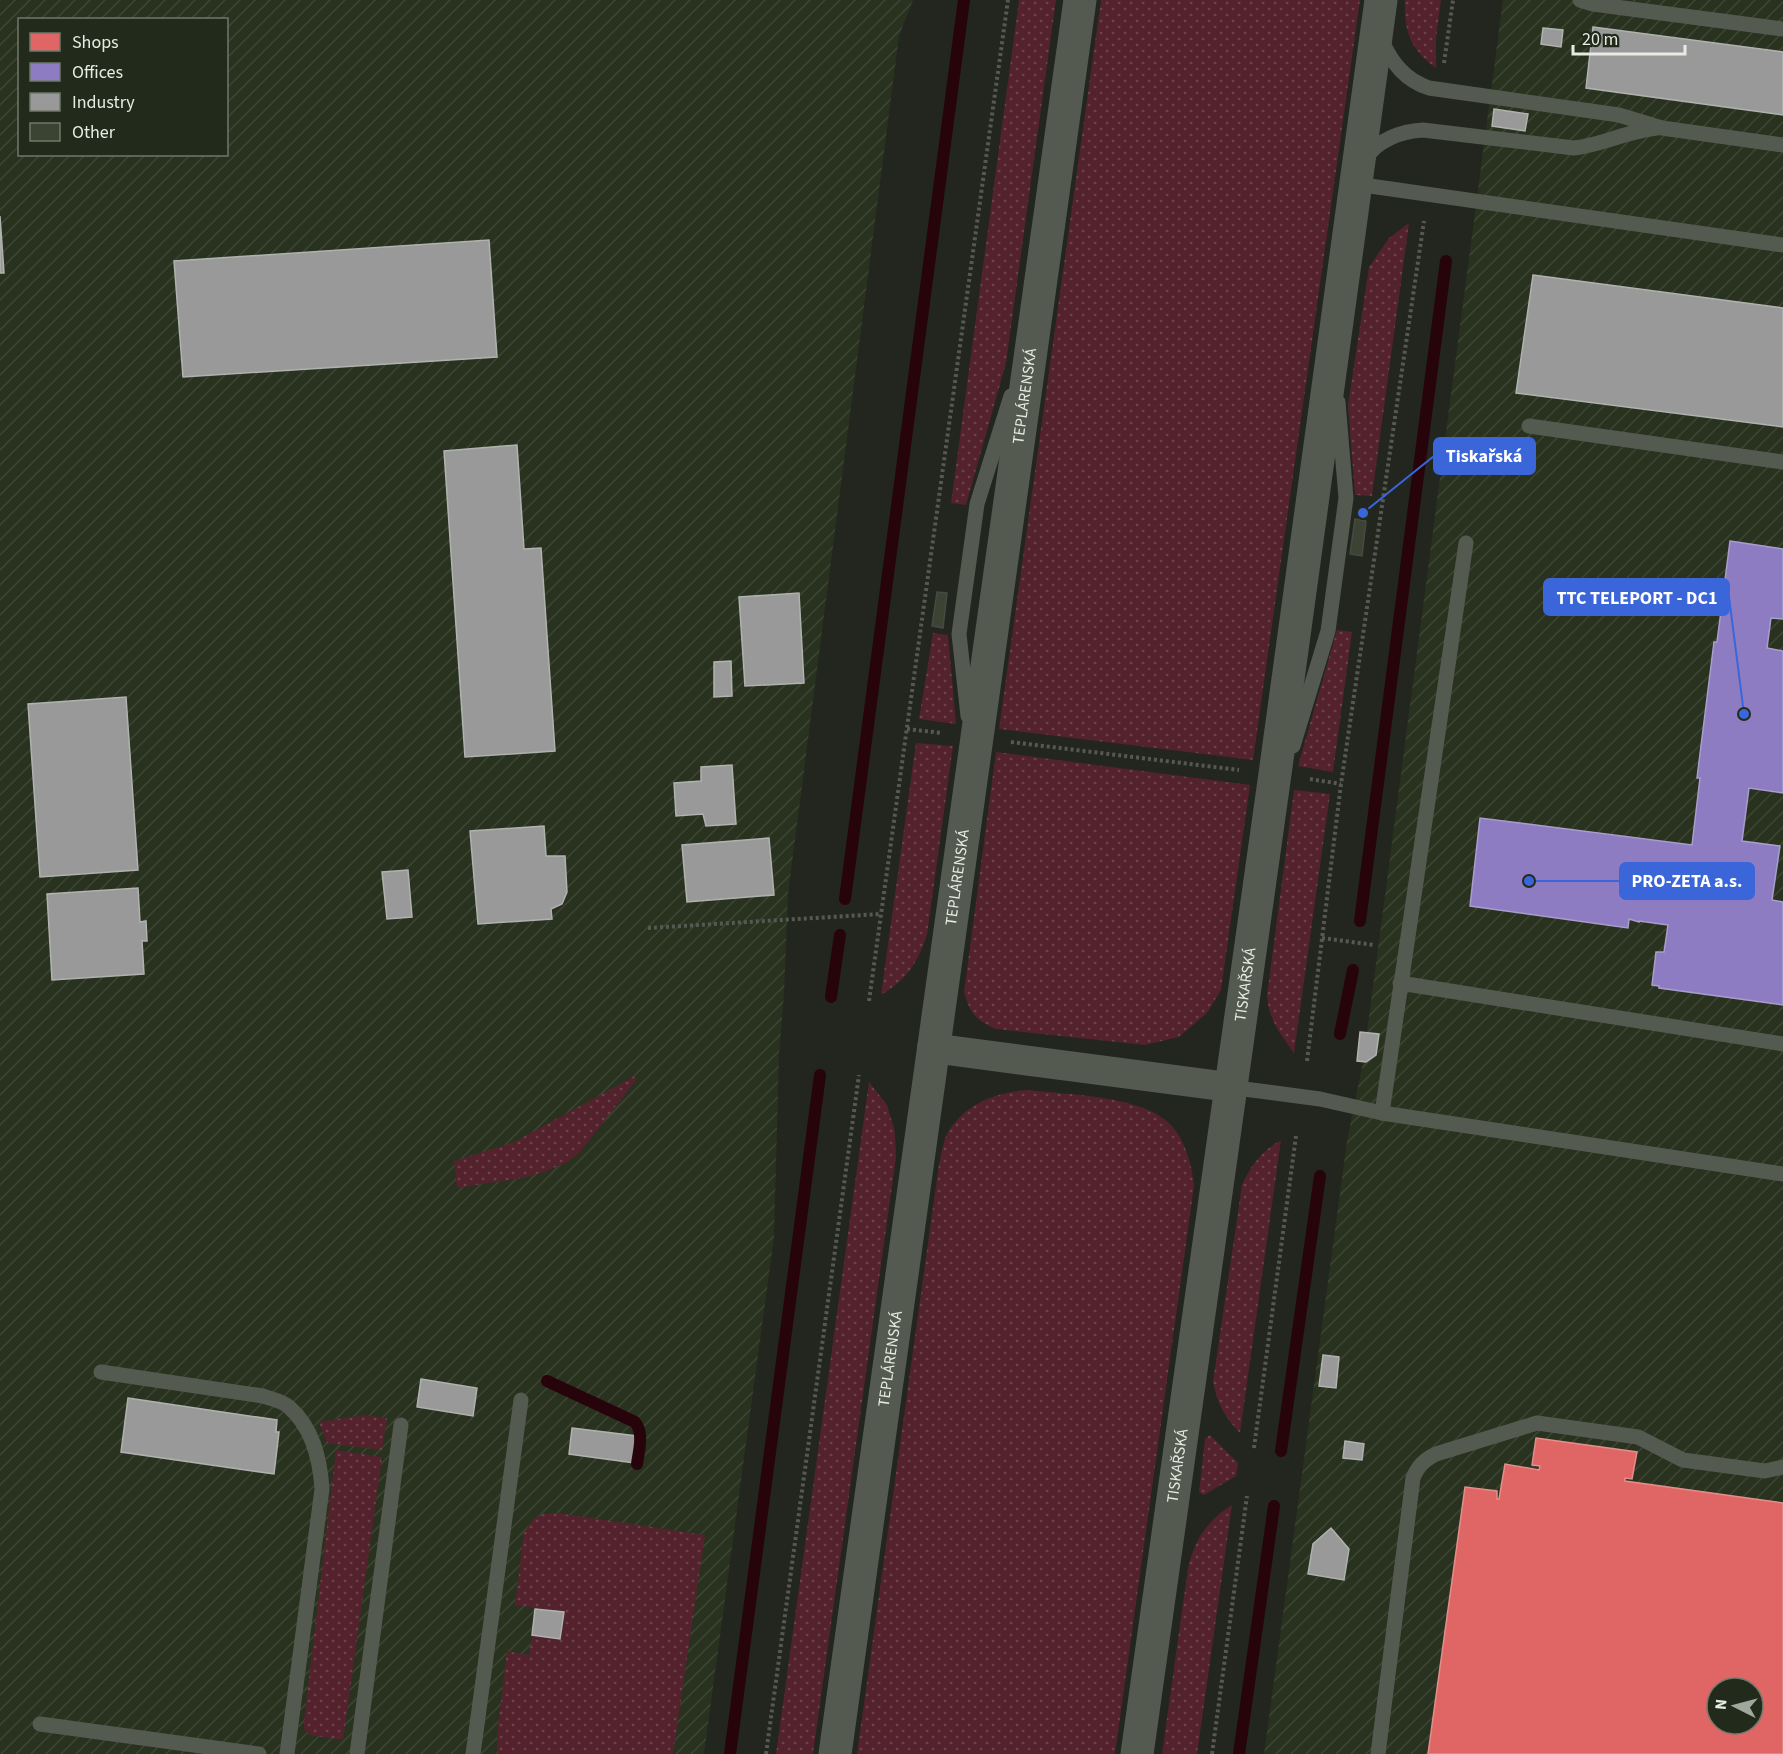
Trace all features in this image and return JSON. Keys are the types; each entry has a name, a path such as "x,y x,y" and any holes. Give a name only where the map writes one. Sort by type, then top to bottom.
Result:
{"street":[{"name":"TEPLÁRENSKÁ","path":"835,1754 1080,0"},
{"name":"TISKAŘSKÁ","path":"1137,1754 1357,182 1379,10"},
{"path":"932,1048 1229,1087"}],"lane":[{"path":"1580,0 1783,29"},
{"path":"1379,10 1382,41 1387,53 1396,67 1418,84 1429,88 1619,116 1662,128 1783,145"},
{"path":"1662,128 1646,129 1597,144 1574,148 1423,130 1411,131 1392,138 1374,149 1368,155 1357,182 1783,245"},
{"path":"1528,426 1783,462"},
{"path":"1382,1113 1466,543"},
{"path":"1400,983 1783,1044"},
{"path":"1229,1087 1320,1099 1382,1113 1783,1174"},
{"path":"101,1372 263,1396 288,1406 304,1425 313,1443 320,1467 322,1490 287,1754"},
{"path":"473,1754 521,1400"},
{"path":"1378,1754 1413,1478 1417,1468 1425,1460 1436,1454 1537,1424 1638,1437 1683,1460 1765,1471 1783,1467"},
{"path":"357,1754 401,1425"},
{"path":"40,1724 259,1754"}],"path":[{"path":"869,1001 1008,0"},
{"path":"1443,73 1453,0"},
{"path":"1306,1061 1341,784 1424,218"},
{"path":"907,729 953,735"},
{"path":"1010,742 1240,770"},
{"path":"1308,779 1341,784"},
{"path":"648,928 881,914"},
{"path":"1322,938 1374,945"},
{"path":"766,1754 859,1075"},
{"path":"1254,1448 1296,1136"},
{"path":"1212,1754 1247,1496"}],"shaded area":[{"path":"0,0 913,0 899,36 788,894 779,1055 774,1237 704,1754 0,1754"},
{"path":"1019,0 1056,0 1006,363 966,505 951,503"},
{"path":"1101,0 1360,0 1253,760 999,729"},
{"path":"1405,0 1441,0 1436,38 1436,68 1420,54 1410,39"},
{"path":"1503,0 1783,0 1783,1754 1264,1754 1347,1141 1363,1062"},
{"path":"1409,223 1372,496 1355,495 1348,405 1369,267 1389,238"},
{"path":"1337,630 1352,632 1333,772 1298,766"},
{"path":"933,633 948,635 956,724 919,719"},
{"path":"916,743 953,746 927,935 910,970 898,983 881,995"},
{"path":"996,752 1250,785 1221,990 1207,1013 1179,1037 1145,1045 996,1029 978,1019 971,1011 964,992"},
{"path":"1294,790 1330,794 1294,1053 1273,1020 1267,996"},
{"path":"635,1076 636,1080 580,1152 568,1162 522,1178 457,1188 454,1161 512,1143"},
{"path":"869,1082 887,1105 895,1132 896,1157 813,1754 776,1754"},
{"path":"1028,1090 1084,1095 1125,1102 1159,1116 1172,1126 1181,1139 1188,1154 1193,1178 1194,1186 1115,1754 857,1754 943,1146 953,1125 970,1108 992,1097"},
{"path":"1281,1140 1240,1433 1222,1410 1213,1382 1242,1185 1258,1159"},
{"path":"364,1415 387,1418 382,1450 327,1443 319,1422"},
{"path":"1210,1435 1238,1463 1236,1476 1204,1495 1199,1492 1205,1439"},
{"path":"336,1450 382,1457 343,1740 310,1735 304,1729"},
{"path":"1232,1505 1197,1754 1162,1754 1188,1568 1203,1532 1215,1517"},
{"path":"557,1513 705,1535 673,1754 497,1754 497,1735 507,1651 529,1655 532,1635 561,1638 564,1612 515,1605 524,1533 533,1519 543,1514"}],"building: Shops":[{"path":"1536,1438 1637,1452 1632,1479 1625,1478 1625,1481 1783,1503 1783,1754 1428,1754 1465,1487 1497,1491 1497,1499 1499,1499 1505,1464 1539,1470 1540,1466 1532,1465"}],"building: Offices":[{"path":"1730,541 1783,549 1783,619 1771,618 1767,648 1783,651 1783,793 1749,788 1742,841 1780,846 1772,900 1783,902 1783,1005 1659,988 1659,986 1652,985 1656,952 1664,952 1668,925 1629,919 1628,928 1470,906 1480,818 1692,845 1700,778 1697,778 1714,642 1717,642"}],"building: Industry":[{"path":"1593,27 1783,52 1783,115 1586,88"},
{"path":"1543,28 1563,30 1561,47 1541,44"},
{"path":"1494,109 1528,114 1525,131 1492,126"},
{"path":"0,216 4,273 0,273"},
{"path":"489,240 497,357 183,377 174,261"},
{"path":"1533,275 1783,308 1783,427 1516,393"},
{"path":"517,445 524,549 541,548 555,751 465,757 444,451"},
{"path":"799,593 804,683 745,686 739,597"},
{"path":"731,661 732,696 714,697 714,662"},
{"path":"126,697 138,870 40,877 28,704"},
{"path":"732,765 736,824 706,826 703,814 676,816 674,783 701,781 701,767"},
{"path":"544,826 546,856 565,856 567,892 562,904 551,909 552,919 478,924 470,831"},
{"path":"769,838 774,895 687,902 682,845"},
{"path":"408,870 412,917 387,919 382,872"},
{"path":"138,888 140,922 146,921 147,941 142,941 144,974 52,980 47,894"},
{"path":"1360,1032 1379,1034 1376,1055 1366,1062 1357,1061"},
{"path":"1323,1355 1339,1357 1336,1388 1319,1386"},
{"path":"421,1379 477,1388 473,1416 417,1407"},
{"path":"128,1398 277,1420 276,1432 279,1432 274,1474 121,1452"},
{"path":"572,1428 637,1436 634,1463 569,1454"},
{"path":"1345,1441 1364,1444 1362,1460 1343,1458"},
{"path":"1331,1528 1349,1549 1344,1580 1308,1574 1313,1544"},
{"path":"535,1609 564,1612 560,1639 532,1635"}],"building: Other":[{"path":"1355,519 1366,521 1362,556 1350,554"},
{"path":"937,592 947,593 943,628 932,626"}],"waterway":[{"path":"845,899 964,0"},
{"path":"1360,921 1446,261"},
{"path":"831,997 840,935"},
{"path":"1340,1034 1353,970"},
{"path":"730,1754 820,1075"},
{"path":"1281,1451 1320,1176"},
{"path":"547,1381 635,1422 640,1436 637,1464"},
{"path":"1239,1754 1274,1506"}],"place":[{"name":"Tiskařská","path":"1363,513"},
{"name":"TTC TELEPORT - DC1","path":"1744,714"},
{"name":"PRO-ZETA a.s.","path":"1529,881"}]}
